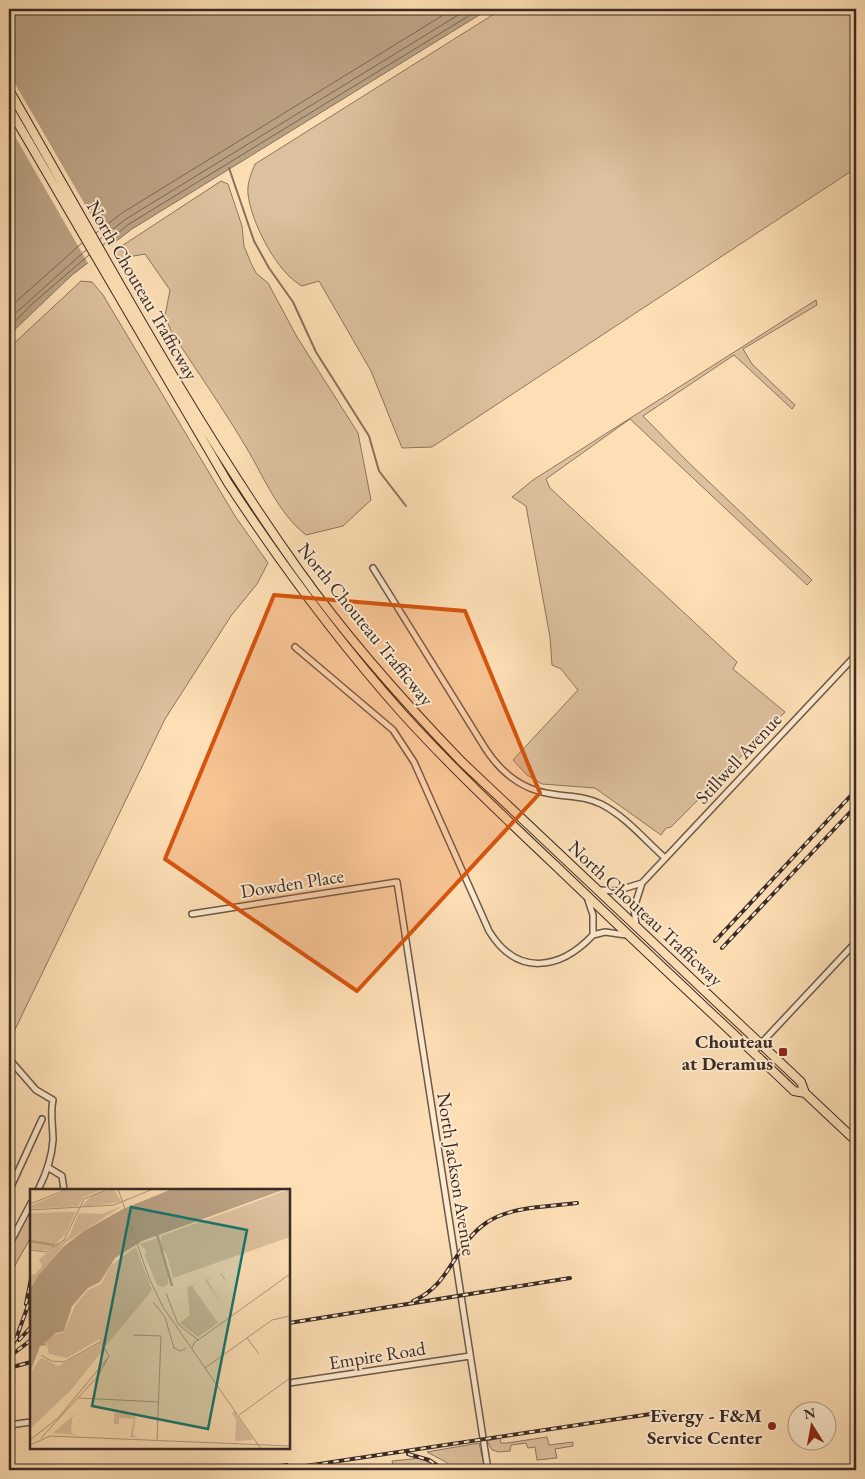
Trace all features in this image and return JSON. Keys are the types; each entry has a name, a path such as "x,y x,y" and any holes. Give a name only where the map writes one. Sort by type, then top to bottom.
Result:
{"main road":[{"name":"North Chouteau Trafficway","path":"9,90 235,476 299,570 344,630 420,719 462,762 600,890 801,1082 805,1093 856,1140"},
{"name":"North Chouteau Trafficway","path":"9,108 228,484 264,538 337,636 398,708 439,752 626,934 794,1090 805,1093"}],"street":[{"name":"North Chouteau Trafficway","path":"373,568 485,748 503,771 519,783 535,791 583,798 600,803 619,816 665,858"},
{"path":"295,647 393,730 401,739 414,762 489,931 504,950 522,961 553,962 571,955 592,935 605,932 626,934"},
{"name":"Stillwell Avenue","path":"636,925 634,908 642,882 856,655"},
{"name":"Dowden Place","path":"192,914 397,882"},
{"name":"North Jackson Avenue","path":"397,882 488,1470"},
{"name":"Stillwell Avenue","path":"600,890 616,891 642,882"},
{"name":"North Chouteau Trafficway","path":"586,894 593,915 592,935"},
{"path":"754,1052 856,942"},
{"path":"9,1059 36,1090 54,1100 52,1107 52,1153 49,1168 38,1189"},
{"path":"9,1191 42,1119"},
{"path":"49,1168 62,1176 64,1189"},
{"path":"9,1245 30,1205"},
{"name":"Empire Road","path":"290,1383 470,1356"},
{"path":"9,1426 30,1422"}],"highlighted area":[{"path":"274,595 465,611 540,793 357,991 165,859"}],"shaded area":[{"path":"502,9 856,9 856,168 432,447 402,448 371,371 319,281 302,286 283,270 267,246 250,205 248,194 249,182 255,164"},
{"path":"221,181 228,184 242,226 244,246 256,273 268,283 297,337 358,433 371,500 343,526 306,535 287,516 272,494 228,418 171,331 165,316 170,290 145,254 128,257 120,261 114,251"},
{"path":"81,281 92,282 103,295 235,516 268,563 257,584 231,616 165,719 9,1042 9,348"},
{"path":"816,300 817,305 743,349 752,364 795,405 792,409 734,355 643,416 688,462 812,580 807,585 630,419 546,479 550,488 737,662 733,669 785,712 661,835 595,788 542,784 527,775 513,760 578,690 561,669 552,665 550,637 526,506 512,497 533,480"},
{"path":"30,1212 30,1239 9,1276 9,1251"},
{"path":"547,1437 549,1445 573,1442 573,1446 555,1449 557,1458 537,1460 535,1447 528,1448 526,1443 511,1445 510,1451 499,1452 492,1450 487,1441 500,1438 501,1443 507,1443"},
{"path":"479,1443 485,1470 453,1470 446,1462 427,1452"},
{"path":"421,1458 441,1470 394,1470 392,1461"}],"water":[{"path":"9,9 489,9 132,229 72,275 9,335"}],"pier":[{"path":"9,73 110,248 89,265 9,126"}],"waterway":[{"path":"229,168 254,241 269,268 293,302 316,352 369,436 379,471 406,506"}],"railway":[{"path":"715,941 856,790"},
{"path":"722,948 856,806"},
{"path":"413,1301 426,1294 436,1285 466,1242 475,1232 496,1217 518,1210 577,1203"},
{"path":"290,1323 570,1278"},
{"path":"26,1304 30,1284"},
{"path":"9,1350 16,1339 30,1300"},
{"path":"19,1340 30,1328"},
{"path":"9,1357 30,1341"},
{"path":"9,1368 30,1362"},
{"path":"279,1470 664,1412"},
{"path":"408,1454 429,1460 444,1470"},
{"path":"252,1470 287,1465"}],"place":[{"name":"Chouteau at Deramus","path":"783,1052"},
{"name":"Evergy - F&M Service Center","path":"772,1426"}]}
